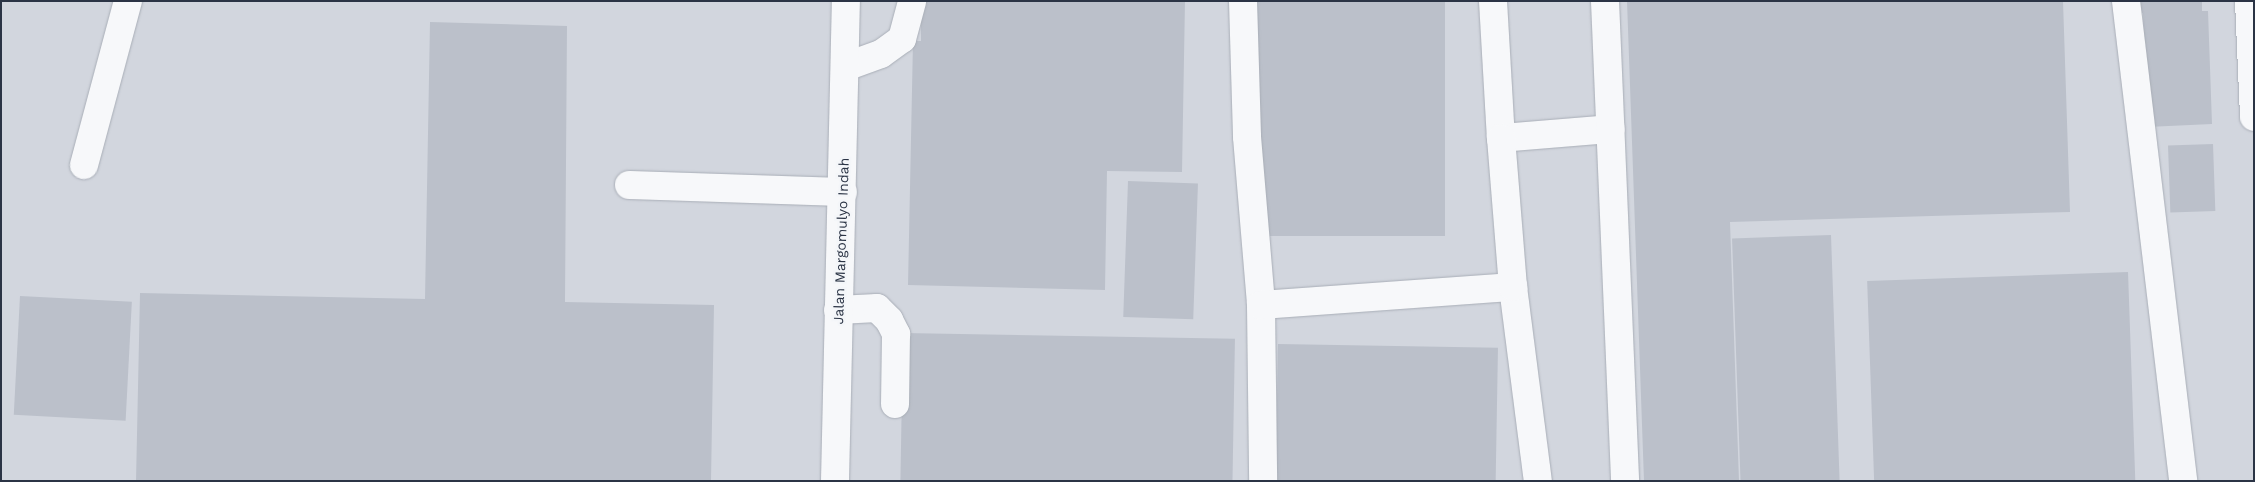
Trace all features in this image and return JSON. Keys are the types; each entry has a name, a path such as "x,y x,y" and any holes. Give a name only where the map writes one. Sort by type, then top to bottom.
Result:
{"street":[{"path":"84,166 128,1"},
{"name":"Jalan Margomulyo Indah","path":"835,481 846,1"},
{"path":"845,68 881,54 902,39 912,1"},
{"path":"1242,1 1247,137 1261,305 1263,481"},
{"path":"1493,1 1501,138 1513,287 1538,481"},
{"path":"1605,1 1625,481"},
{"path":"2126,1 2183,481"},
{"path":"2249,1 2254,117"},
{"path":"1501,138 1611,129"},
{"path":"629,185 842,192"},
{"path":"1261,305 1513,287"},
{"path":"838,310 876,308 889,320 896,334 896,404"}],"shaded area":[{"path":"1,1 2254,1 2254,481 1,481"}],"building":[{"path":"921,1 1185,1 1182,172 1107,171 1105,290 908,285 913,41 921,41"},
{"path":"1254,1 1445,1 1445,236 1254,236"},
{"path":"1627,1 2063,1 2070,212 1730,222 1739,481 1644,481"},
{"path":"2129,1 2202,1 2202,11 2208,11 2212,124 2147,127 2143,13 2130,14"},
{"path":"430,22 567,26 565,302 714,305 711,481 136,481 140,293 425,299"},
{"path":"2213,144 2215,211 2170,213 2168,146"},
{"path":"1128,181 1198,183 1193,319 1123,317"},
{"path":"1831,235 1840,481 1741,481 1732,238"},
{"path":"2128,272 2135,481 1874,481 1867,281"},
{"path":"20,296 132,302 126,421 14,415"},
{"path":"903,333 1235,339 1232,481 900,481"},
{"path":"1278,344 1498,348 1496,481 1276,481"}]}
